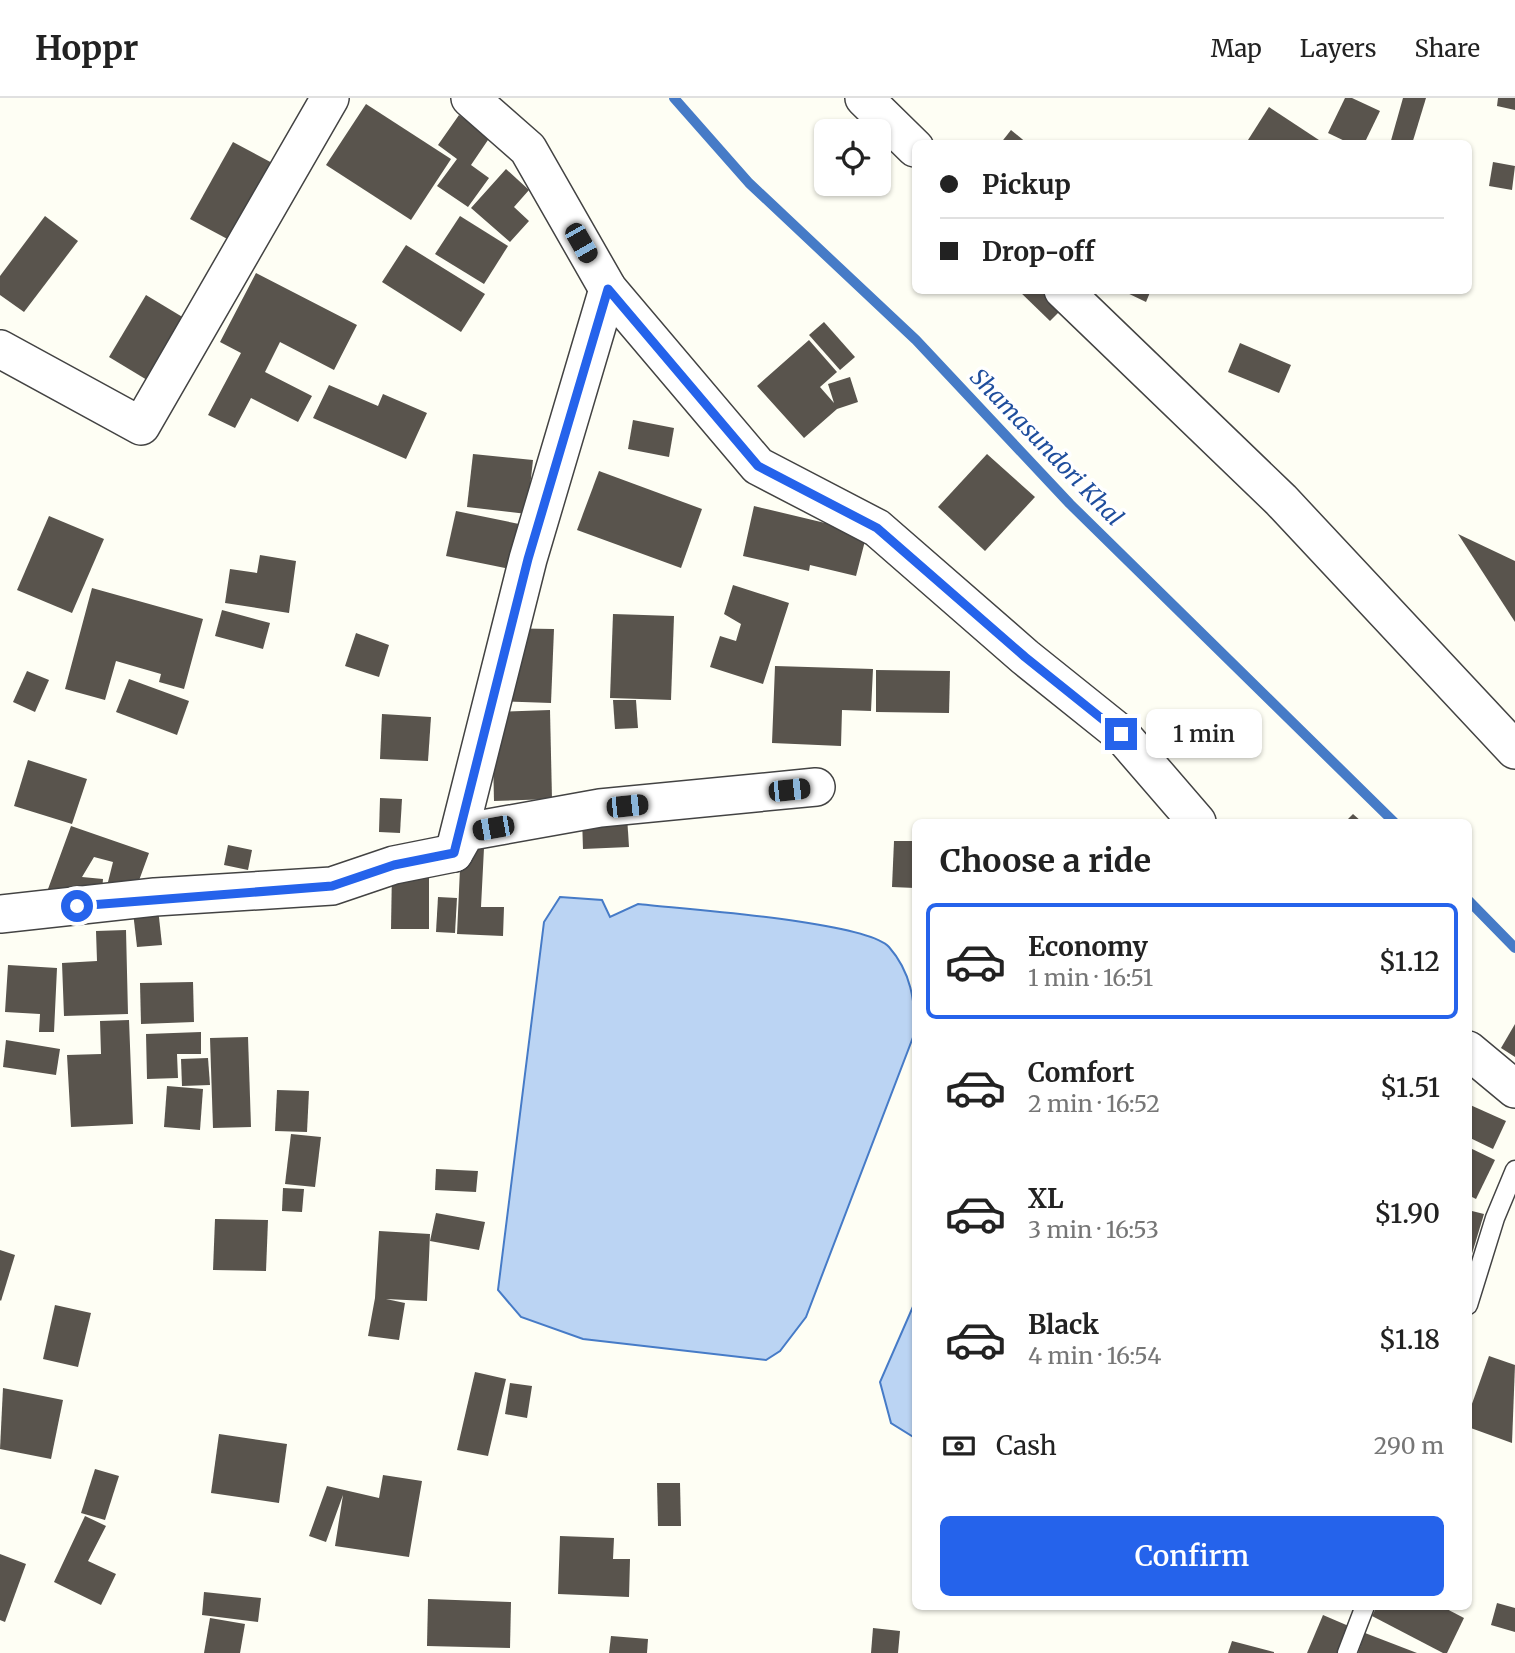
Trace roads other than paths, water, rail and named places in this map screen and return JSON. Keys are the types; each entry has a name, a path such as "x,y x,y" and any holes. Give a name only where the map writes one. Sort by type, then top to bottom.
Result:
{"street":[{"path":"0,349 141,426 330,98"},
{"path":"470,98 528,149 608,289 758,466 877,528 1025,657 1121,734 1194,819"},
{"path":"864,98 912,145"},
{"path":"454,853 528,559 608,289"},
{"path":"1067,294 1281,500 1515,750"},
{"path":"0,914 155,897 332,886 394,865 454,853 466,832 600,808 816,787"},
{"path":"1472,1053 1515,1089"}],"lane":[{"path":"1472,1292 1495,1218 1515,1170"},
{"path":"1347,1653 1363,1610"}],"water":[{"path":"560,897 602,900 610,917 638,904 771,918 811,923 873,938 889,947 902,966 912,994 912,1040 806,1317 780,1351 766,1360 583,1339 521,1317 498,1290 544,922"},
{"path":"912,1309 912,1436 891,1423 880,1382"}],"waterway":[{"name":"Shamasundori Khal","path":"674,98 749,183 916,340 1070,504 1391,819"},
{"name":"Shamasundori Khal","path":"1472,904 1515,948"}]}
